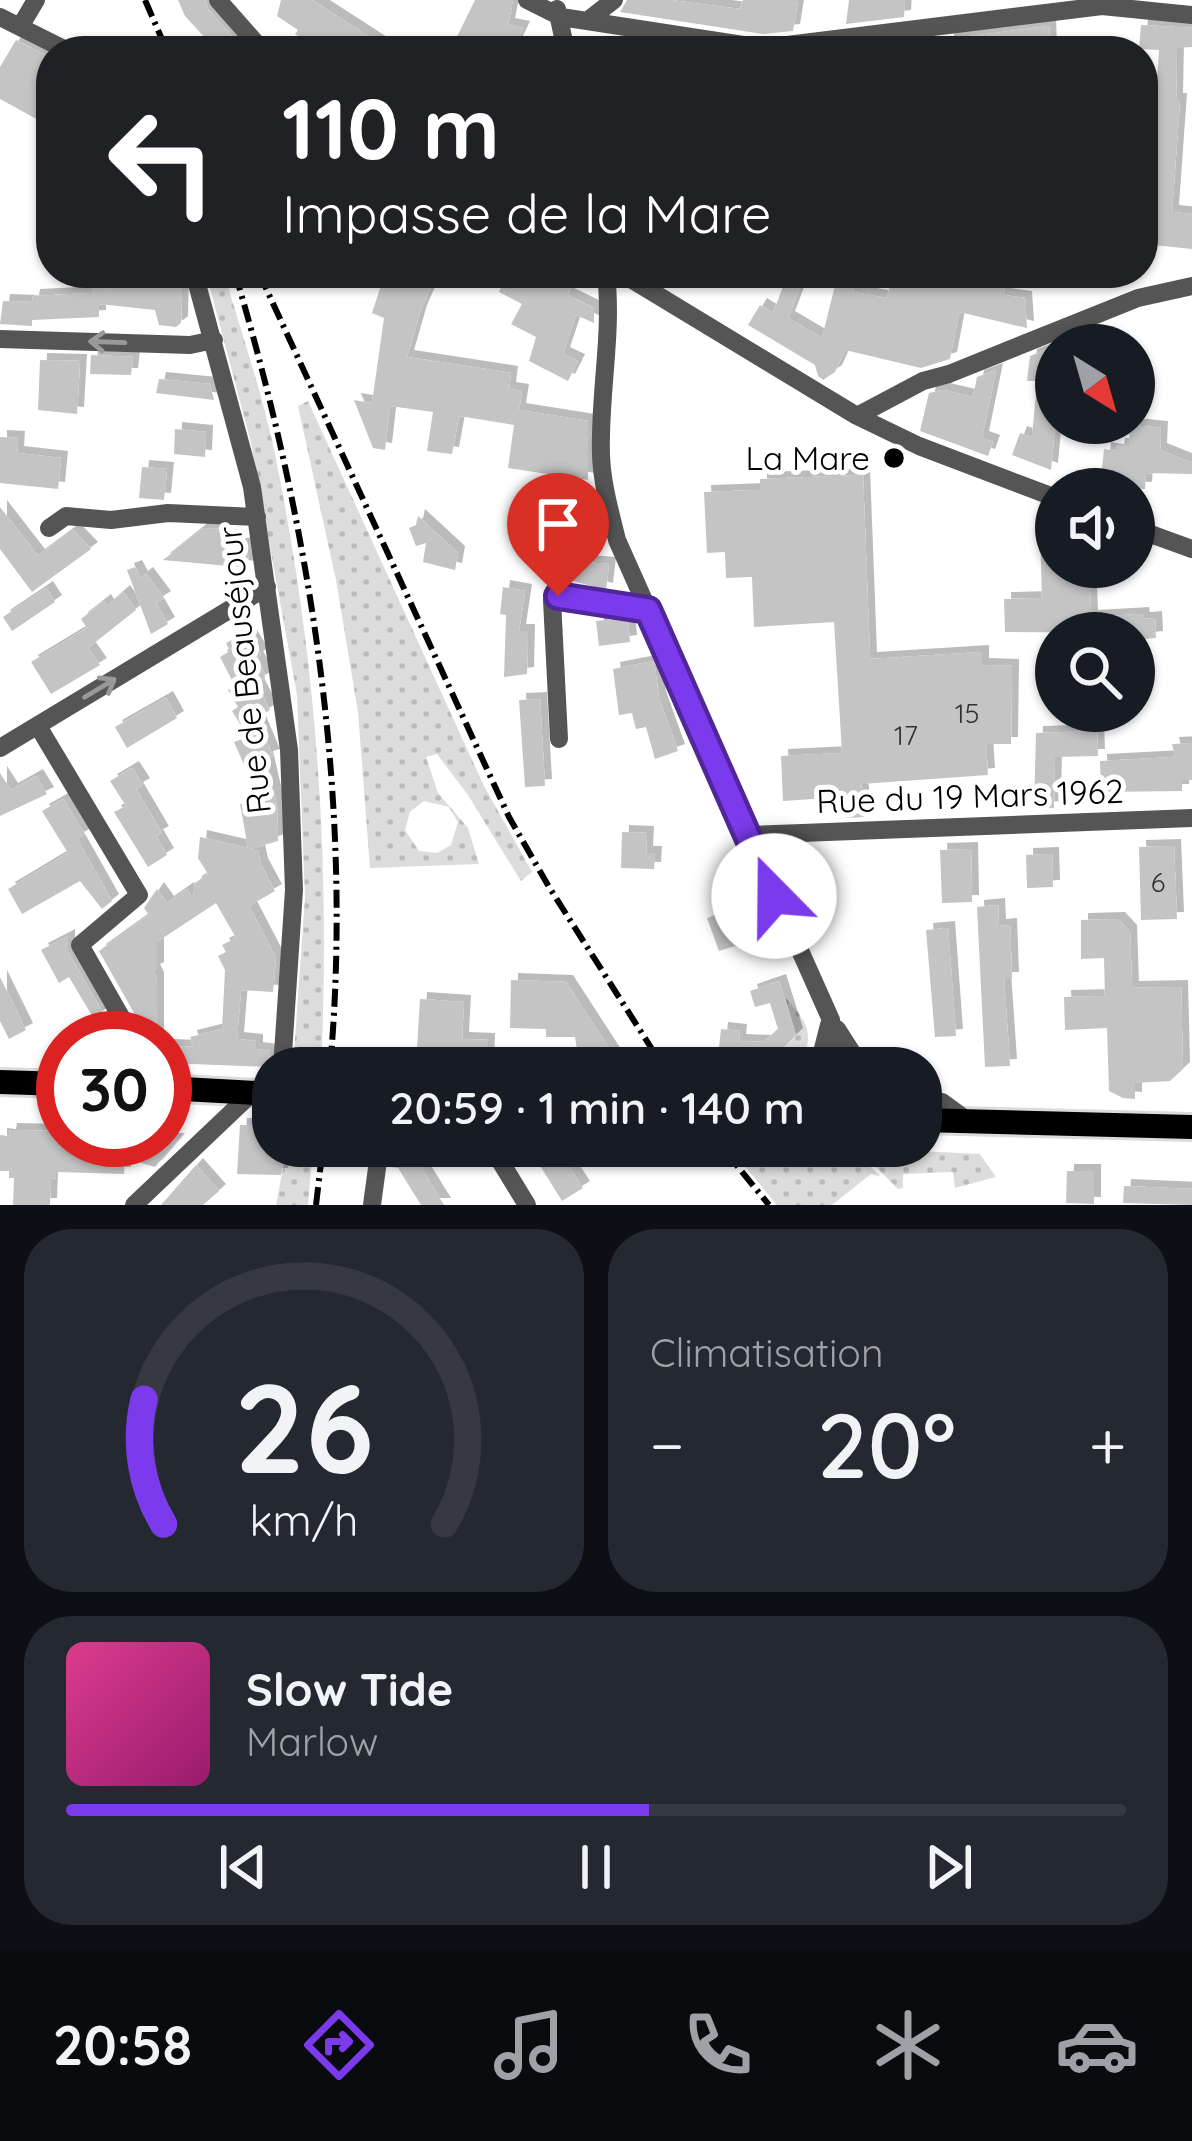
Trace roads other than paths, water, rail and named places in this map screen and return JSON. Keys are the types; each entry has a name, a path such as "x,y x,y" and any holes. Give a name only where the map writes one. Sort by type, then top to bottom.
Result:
{"main road":[{"path":"0,1082 36,1083"},
{"path":"192,1089 252,1092"},
{"path":"942,1120 1192,1126"}],"street":[{"path":"20,27 36,0"},
{"path":"218,0 250,36"},
{"path":"526,0 587,21 685,36"},
{"path":"587,21 614,0"},
{"path":"860,36 1102,6 1192,15"},
{"path":"0,17 38,36"},
{"path":"857,416 922,381 1138,298 1192,286"},
{"name":"Rue de Beauséjour","path":"198,288 257,517 289,750 293,870 283,1047"},
{"path":"608,288 604,489 617,540 831,1020 848,1047"},
{"path":"646,288 857,416 1035,491"},
{"path":"0,339 190,345 214,340"},
{"path":"50,528 66,516 111,520 169,513 257,517"},
{"path":"1155,535 1192,549"},
{"path":"0,748 267,587"},
{"path":"559,739 552,600 558,596 648,610"},
{"path":"38,726 139,895 80,945 118,1011"},
{"name":"Rue du 19 Mars 1962","path":"749,835 1192,818"},
{"path":"824,1047 831,1020"},
{"path":"831,1020 836,1047"},
{"path":"942,1102 968,1121"},
{"path":"134,1205 252,1103"},
{"path":"372,1205 377,1167"},
{"path":"503,1167 527,1205"}],"railway":[{"path":"145,0 161,36"},
{"path":"239,288 285,468 320,666 336,867 331,1047"},
{"path":"266,288 509,817 651,1047"},
{"path":"316,1205 321,1167"},
{"path":"738,1167 769,1205"}],"place":[{"name":"La Mare","path":"894,458"}]}
